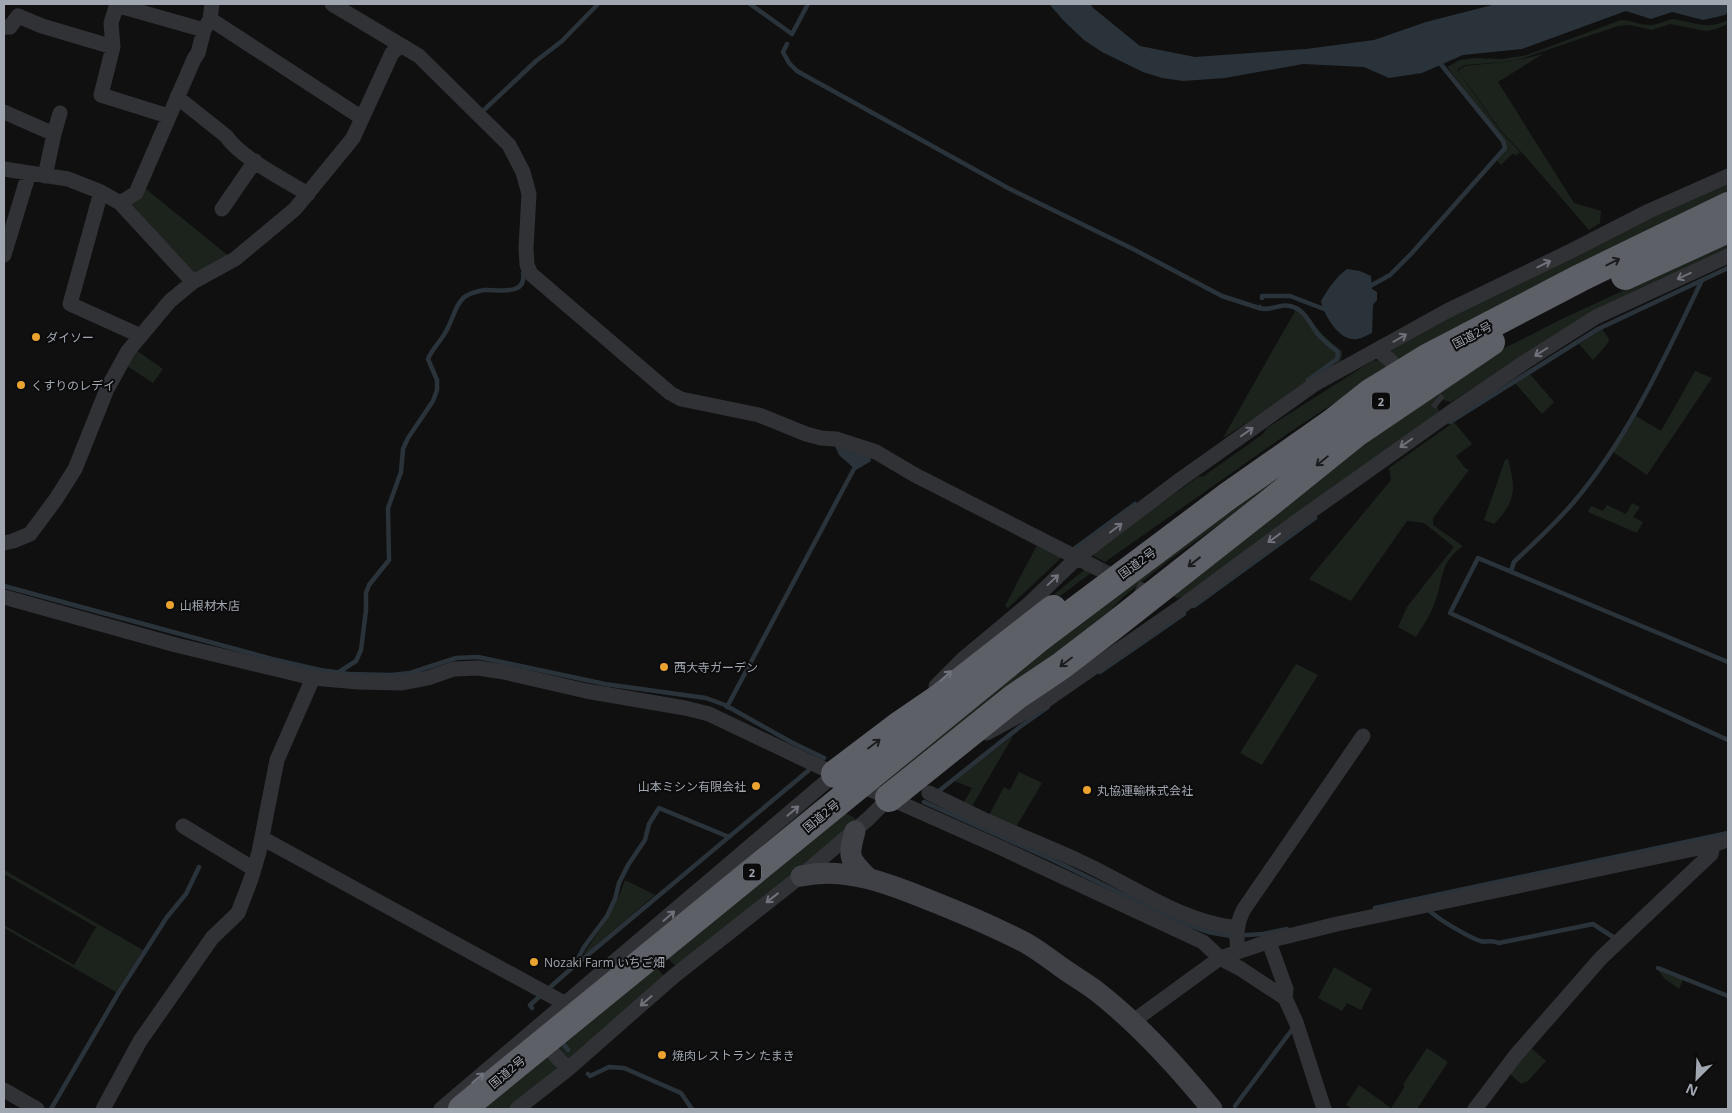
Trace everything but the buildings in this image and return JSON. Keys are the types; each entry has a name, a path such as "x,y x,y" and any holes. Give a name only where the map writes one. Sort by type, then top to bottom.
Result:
{"highway":[{"name":"国道2号","path":"452,1108 1043,635 1228,496 1332,423 1370,393 1427,358 1571,283 1728,206"},
{"name":"国道2号","path":"1184,529 1233,502 1346,422 1437,368 1589,292 1728,229"},
{"path":"889,798 1015,697 1112,628 1355,434 1505,333"},
{"path":"835,774 939,698 1090,580 1177,516 1299,433 1370,393"}],"street":[{"path":"168,116 102,95 113,47 111,23 117,4 207,25 362,118"},
{"path":"120,203 136,193 168,116 198,53 212,4"},
{"path":"332,4 419,56 509,145 523,172 529,194 526,248 527,265 531,274 670,393 680,398 759,415 806,434 836,439 876,452 915,475 1095,567"},
{"path":"4,27 10,27 18,16 42,26 113,47"},
{"path":"4,543 30,534 56,499 75,469 107,389 128,351 170,301 193,282 234,259 295,209 353,138 392,53 400,46"},
{"path":"177,97 255,161 308,194"},
{"path":"4,112 54,134"},
{"path":"45,176 60,113"},
{"path":"222,209 255,161"},
{"path":"4,170 68,179 101,192 120,203 193,282"},
{"path":"4,255 29,173"},
{"path":"901,724 963,659 1030,603 1077,558 1181,479 1314,384 1447,311 1649,211 1728,176"},
{"path":"101,192 70,304 141,336"},
{"path":"933,762 1045,701 1178,609 1445,407 1528,360 1596,317 1728,256"},
{"path":"1378,350 1390,361"},
{"path":"4,597 185,648 313,678 402,683 428,678 454,669 478,668 709,714 835,774 997,846 1202,942 1220,958 1283,996 1296,1022 1324,1109"},
{"path":"1163,601 1178,609"},
{"path":"103,1109 140,1040 212,938 238,913 265,839 277,760 313,678"},
{"path":"1132,1022 1220,958 1237,938 1238,920 1244,909 1363,736"},
{"path":"452,1108 533,1031 835,774"},
{"path":"929,793 1004,829 1080,861 1192,918 1221,926 1237,938 1269,942 1337,924 1713,845 1728,840"},
{"path":"517,1109 568,1069 674,976 801,876 889,798"},
{"path":"183,826 254,869"},
{"path":"855,830 850,856 868,878"},
{"path":"265,839 566,1004"},
{"path":"1475,1109 1516,1055 1601,958 1711,854 1713,845"},
{"path":"801,876 826,873 868,878 918,895 1028,944 1095,990 1132,1022 1189,1081 1212,1109"},
{"path":"644,938 674,976"},
{"path":"1269,942 1286,989 1283,996"},
{"path":"533,1031 568,1069"},
{"path":"4,1090 18,1105 37,1109"}],"shaded area":[{"path":"1049,4 1091,4 1092,7 1140,46 1195,57 1306,49 1374,40 1426,22 1496,4 1728,4 1728,12 1725,15 1703,20 1672,12 1651,19 1626,11 1522,49 1463,55 1422,73 1389,78 1364,67 1303,64 1225,78 1183,81 1162,78 1143,72 1102,52 1084,40"},
{"path":"1674,19 1707,25 1714,25 1728,20 1728,24 1706,31 1670,24 1652,30 1630,25 1618,26 1514,61 1465,65 1457,70 1501,132 1520,152 1517,155 1512,154 1501,165 1496,160 1506,147 1504,141 1447,67 1460,60 1476,58 1502,59 1527,55 1621,20 1650,25"},
{"path":"1543,54 1498,82 1574,203 1601,211 1600,223 1589,230 1502,132 1458,71 1465,66 1514,61"},
{"path":"1728,182 1728,195 1422,350 1287,434 1105,562 1094,556 1094,551 1198,477 1204,476 1263,434 1267,428 1372,361 1382,360 1390,351 1450,317 1652,217"},
{"path":"146,189 230,257 195,277 129,209 132,202"},
{"path":"1728,242 1728,252 1554,337 1451,402 1443,400 1437,404 1438,413 1186,596 1178,598 1172,596 1313,478 1497,352 1564,318"},
{"path":"1347,269 1360,271 1371,276 1372,289 1377,292 1377,300 1373,305 1372,333 1358,339 1347,338 1337,330 1328,318 1321,301 1332,284"},
{"path":"1298,306 1323,334 1342,351 1340,363 1223,438"},
{"path":"1602,329 1609,339 1608,343 1593,360 1579,344"},
{"path":"136,350 163,369 153,383 127,366"},
{"path":"1695,371 1712,378 1647,475 1613,452 1636,416 1661,431"},
{"path":"1530,374 1554,402 1542,414 1515,383"},
{"path":"1454,422 1472,444 1456,456 1465,468 1469,470 1433,518 1433,525 1463,546 1455,552 1446,565 1433,606 1416,637 1398,627 1407,607 1454,547 1424,523 1407,521 1351,601 1309,579 1391,480 1389,468"},
{"path":"834,444 870,456 871,461 856,470 839,455"},
{"path":"1508,459 1512,478 1512,494 1507,509 1494,524 1484,520 1505,460"},
{"path":"1270,481 1274,482 1270,488 1168,561 1122,598 1074,649 893,783 882,786 854,773"},
{"path":"1632,503 1640,507 1633,517 1643,522 1637,533 1588,512 1591,506 1603,511 1607,505 1626,514"},
{"path":"1037,545 1062,557 1008,608 1005,606"},
{"path":"1084,570 1095,570 964,668"},
{"path":"1296,664 1318,675 1262,765 1240,753"},
{"path":"1013,736 971,808 963,804 972,788 954,781"},
{"path":"1019,772 1042,783 1015,829 988,817 1004,787 1010,790"},
{"path":"819,799 855,818 855,822 680,966 674,965 653,940 653,935"},
{"path":"4,870 143,950 116,992 4,928 4,925 74,965 96,927 4,874"},
{"path":"625,880 655,895 586,954 584,953 612,910"},
{"path":"640,949 664,976 568,1060 540,1030"},
{"path":"1334,967 1372,989 1361,1010 1347,1003 1342,1011 1318,998"},
{"path":"1657,969 1683,980 1679,989 1665,979"},
{"path":"1529,1046 1546,1061 1528,1081 1521,1084 1510,1074"},
{"path":"1427,1048 1448,1062 1417,1109 1353,1109 1346,1105 1359,1085 1391,1108 1404,1088 1404,1083"},
{"path":"549,1052 559,1069 508,1109 479,1109"}],"waterway":[{"path":"485,109 536,61 562,41 598,4"},
{"path":"750,4 792,34 808,4"},
{"path":"787,44 783,52 789,63 797,71 1008,188 1133,249 1222,296 1260,307"},
{"path":"1372,285 1390,275 1411,254 1505,148 1503,141 1439,62"},
{"path":"1450,422 1598,329 1728,268"},
{"path":"339,672 356,661 361,650 366,593 369,585 389,560 388,508 401,472 403,449 408,438 433,401 437,390 437,380 428,359 447,329 462,299 470,294 484,290 503,291 516,289 523,281 523,273"},
{"path":"1511,571 1514,562 1573,503 1612,451 1645,396 1702,280"},
{"path":"1262,298 1262,296 1290,296 1324,309"},
{"path":"1259,308 1268,309 1286,305 1299,310 1306,316 1317,333 1337,351 1337,359 1308,380"},
{"path":"727,707 856,465"},
{"path":"1074,549 1135,504"},
{"path":"1194,606 1315,518"},
{"path":"1728,662 1478,558 1450,613 1728,740"},
{"path":"4,586 272,659 320,670 349,674 391,675 410,673 456,658 478,657 605,684 706,698 725,705 824,758"},
{"path":"1100,672 1184,614"},
{"path":"940,790 1048,707"},
{"path":"577,964 809,770"},
{"path":"924,802 1053,860 1177,921 1208,932 1231,936 1263,934"},
{"path":"532,1008 530,1005 574,966 584,947 607,916 615,899 619,883 628,865 645,840 649,824 659,808 729,837"},
{"path":"1375,908 1728,833"},
{"path":"51,1109 119,992 167,917 186,894 199,867"},
{"path":"1429,910 1453,927 1480,941 1499,943 1593,924 1613,937"},
{"path":"1264,936 1263,934 1287,929"},
{"path":"1658,968 1728,996"},
{"path":"1235,1106 1291,1031"},
{"path":"561,1041 568,1050"},
{"path":"588,1074 590,1076 609,1067 624,1068 681,1093 692,1109"}],"tunnel":[{"path":"1418,385 1440,403"},
{"path":"1095,567 1157,598"}],"place":[{"name":"ダイソー","path":"36,337"},
{"name":"くすりのレデイ","path":"21,385"},
{"name":"山根材木店","path":"170,605"},
{"name":"西大寺ガーデン","path":"664,667"},
{"name":"山本ミシン有限会社","path":"756,786"},
{"name":"丸協運輸株式会社","path":"1087,790"},
{"name":"Nozaki Farm いちご畑","path":"534,962"},
{"name":"焼肉レストラン たまき","path":"662,1055"}]}
